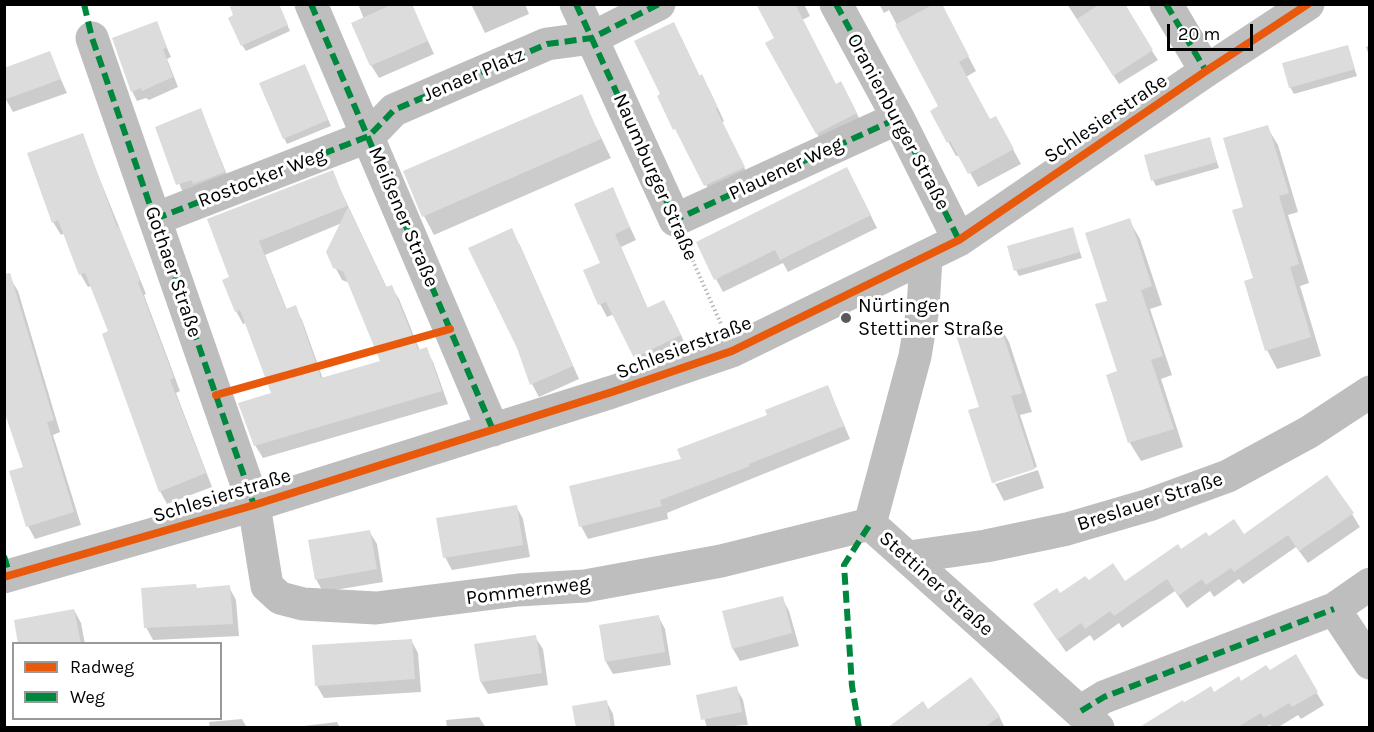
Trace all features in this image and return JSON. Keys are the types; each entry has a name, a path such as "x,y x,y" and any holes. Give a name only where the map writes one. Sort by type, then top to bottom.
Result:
{"street":[{"name":"Meißener Straße","path":"311,4 493,430"},
{"name":"Naumburger Straße","path":"576,4 675,220"},
{"name":"Jenaer Platz","path":"369,136 394,110 547,44 592,38 660,4"},
{"name":"Oranienburger Straße","path":"836,4 898,118 959,240"},
{"path":"1166,4 1206,71"},
{"name":"Schlesierstraße","path":"6,570 254,505 493,430 732,351 959,240 1308,4"},
{"name":"Gothaer Straße","path":"92,38 254,505"},
{"name":"Plauener Weg","path":"675,220 898,118"},
{"name":"Rostocker Weg","path":"155,219 369,136"},
{"name":"Stettiner Straße","path":"926,258 923,308 915,356 870,524 1089,719"},
{"name":"Breslauer Straße","path":"909,557 986,546 1067,529 1149,504 1228,476 1309,432 1370,392"},
{"name":"Pommernweg","path":"254,505 267,586 280,598 303,604 339,608 385,607 518,591 585,586 721,561 870,524"},
{"path":"1089,719 1104,697 1334,609 1370,584"},
{"path":"1334,609 1370,663"}],"building":[{"path":"229,4 279,4 288,25 241,46 228,18 233,15"},
{"path":"393,4 412,4 428,41 370,66 351,23"},
{"path":"756,4 795,4 836,84 841,81 857,113 816,134 765,43 774,38"},
{"path":"934,4 942,4 969,56 959,62 990,119 996,116 1014,149 968,174 950,141 947,143 930,111 938,106 895,25"},
{"path":"1100,4 1125,4 1153,50 1113,76 1077,19"},
{"path":"157,21 167,47 163,49 173,77 142,91 141,88 131,92 112,38"},
{"path":"674,22 699,76 702,74 718,108 716,109 745,167 704,186 675,129 673,130 657,96 660,94 634,41"},
{"path":"1348,45 1355,69 1289,88 1282,63"},
{"path":"50,51 61,79 4,100 4,68"},
{"path":"305,64 328,120 283,139 259,83"},
{"path":"582,94 601,139 422,217 403,171"},
{"path":"201,108 225,172 193,184 192,180 176,185 155,127"},
{"path":"1268,125 1289,193 1279,196 1299,264 1290,267 1311,337 1265,351 1244,281 1253,278 1232,210 1243,207 1223,138"},
{"path":"83,133 117,227 119,227 140,281 138,282 174,378 170,380 206,473 159,492 102,334 108,331 85,273 79,275 58,220 52,223 27,153"},
{"path":"1210,137 1217,162 1151,181 1144,155"},
{"path":"847,167 871,215 780,260 775,250 714,280 696,242"},
{"path":"333,170 347,206 259,241 286,309 296,305 321,378 380,361 343,271 333,268 326,252 348,207 386,287 392,285 418,350 427,347 442,391 254,446 238,403 271,393 240,310 235,312 222,280 229,277 207,219"},
{"path":"613,187 630,227 615,234 647,308 664,300 681,335 634,358 606,302 598,305 583,270 600,263 574,204"},
{"path":"1130,218 1152,286 1141,290 1163,356 1151,360 1174,429 1128,443 1106,375 1117,371 1095,304 1107,301 1085,233"},
{"path":"1073,227 1080,252 1014,271 1007,246"},
{"path":"512,228 573,366 530,385 517,348 468,248"},
{"path":"10,273 54,420 47,422 74,512 26,527 9,471 23,467 4,411 4,274"},
{"path":"999,322 1022,393 1011,396 1035,469 992,483 968,410 979,407 956,335"},
{"path":"828,385 844,426 749,464 750,466 660,500 662,506 579,527 569,486 681,459 677,449 767,415 765,410"},
{"path":"1327,475 1354,513 1299,551 1288,535 1234,572 1231,568 1206,585 1202,579 1178,596 1167,579 1114,616 1110,611 1085,629 1081,623 1057,640 1033,604 1057,588 1060,593 1085,576 1089,580 1113,563 1125,581 1178,544 1181,549 1206,532 1209,536 1234,519 1244,534"},
{"path":"517,505 523,545 443,558 436,518"},
{"path":"370,530 377,569 315,580 308,540"},
{"path":"196,584 197,588 230,585 233,624 144,628 141,588"},
{"path":"783,596 792,633 732,649 722,611"},
{"path":"74,609 81,642 18,642 14,620"},
{"path":"659,615 665,652 605,662 599,625"},
{"path":"536,635 542,673 480,682 474,644"},
{"path":"412,639 415,679 315,686 312,645"},
{"path":"1296,654 1318,692 1292,707 1289,703 1264,718 1261,713 1236,728 1138,728 1183,700 1184,703 1211,686 1214,692 1239,676 1241,681 1266,665 1270,670"},
{"path":"971,677 1000,716 984,728 887,728 923,701 928,709"},
{"path":"737,686 742,712 701,720 696,695"},
{"path":"607,700 611,728 576,728 572,706"}],"marked path":[{"path":"84,4 92,38 254,505"},
{"path":"311,4 493,430"},
{"path":"576,4 675,220 898,118"},
{"path":"155,219 369,136 394,110 547,44 592,38 659,4"},
{"path":"836,4 898,118 959,240"},
{"path":"1166,4 1206,71"},
{"path":"859,728 852,686 844,565 870,524"},
{"path":"4,556 10,576"},
{"path":"1081,711 1104,697 1334,609"}],"cycle path":[{"path":"4,577 254,505 612,392 732,351 959,240 1308,4"},
{"path":"216,395 450,329"}],"place":[{"name":"Nürtingen Stettiner Straße","path":"846,318"}]}
